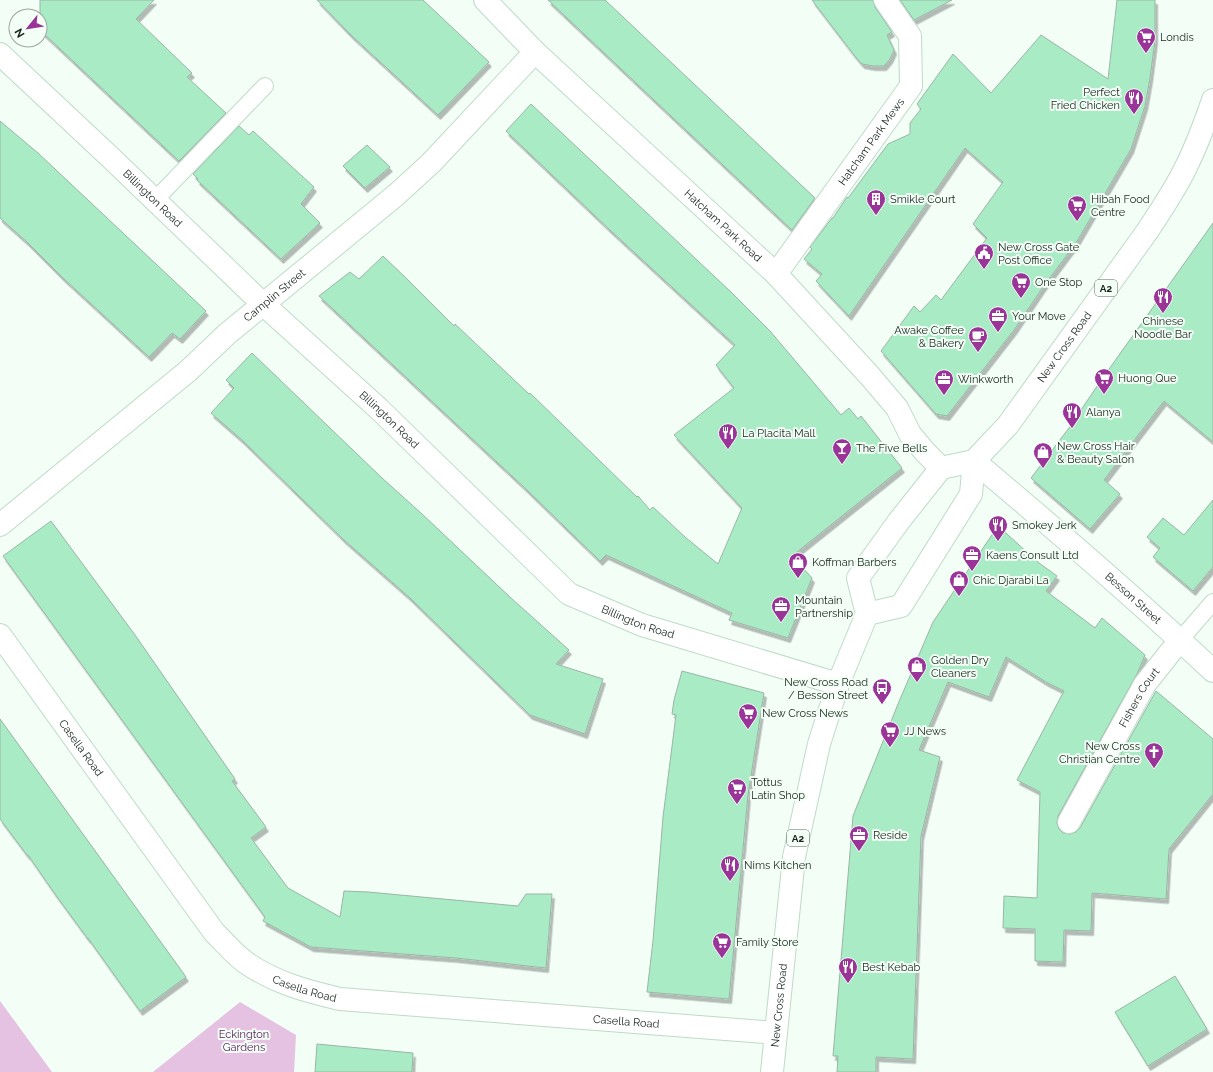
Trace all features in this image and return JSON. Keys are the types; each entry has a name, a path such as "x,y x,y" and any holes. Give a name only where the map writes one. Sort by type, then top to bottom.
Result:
{"main road":[{"name":"Hatcham Park Road","path":"485,0 535,52 776,274 874,380 897,408 910,434 925,452 942,468"},
{"name":"Hatcham Park Mews","path":"776,274 911,86 910,36 885,0"},
{"name":"Camplin Street","path":"0,525 188,371 227,334 264,305 396,194 431,163 535,52"},
{"name":"Billington Road","path":"0,54 264,305 379,409 569,594 642,625 838,684"},
{"name":"New Cross Road","path":"974,461 1008,425 1154,221 1186,168 1202,131 1213,100"},
{"path":"974,461 971,494 901,606 867,614 858,578 899,521 942,468 974,461"},
{"name":"Besson Street","path":"974,461 1052,526 1213,671"},
{"name":"New Cross Road","path":"772,1072 794,857 819,744 838,684 867,614"},
{"name":"Casella Road","path":"0,635 214,932 245,962 279,982 306,991 340,999 776,1033"},
{"name":"Fishers Court","path":"1069,822 1144,684 1180,640"}],"lane":[{"path":"155,200 265,86"},
{"path":"1180,640 1213,602"}],"green space":[{"path":"0,1001 52,1072 0,1072"},
{"name":"Eckington Gardens","path":"240,1002 296,1035 294,1072 153,1072"}],"building":[{"path":"40,0 154,0 136,19 192,73 187,77 226,113 179,161 48,38 48,8 40,8"},
{"path":"317,0 423,0 489,62 438,115 351,35"},
{"path":"548,0 605,0 815,198 792,230"},
{"path":"812,0 873,0 875,7 892,32 887,35 894,50 890,59 884,66 862,64"},
{"path":"900,0 952,0 914,20"},
{"path":"1117,0 1155,0 1155,40 1150,78 1145,106 1131,149 1076,243 1043,287 1014,330 947,416 936,414 881,351 914,306 920,312 936,295 941,300 987,238 973,224 1003,182 965,148 849,316 816,281 822,274 804,259 812,249 810,247 888,144 910,134 910,123 921,109 917,104 953,54 991,93 1041,35 1108,79"},
{"path":"531,104 731,292 770,331 841,415 849,408 858,419 861,416 902,468 792,556 812,578 788,638 729,620 732,613 606,555 600,561 526,489 319,296 350,272 359,279 383,256 454,326 455,324 529,394 530,393 637,497 638,496 650,510 653,507 685,537 718,564 742,508 674,435 734,388 716,365 735,345 610,230 506,131"},
{"path":"0,121 38,153 206,311 180,339 172,333 149,357 0,218"},
{"path":"239,126 249,135 253,131 314,187 301,204 320,223 281,259 197,180 198,179 193,174"},
{"path":"367,145 390,167 365,188 343,166"},
{"path":"1213,223 1213,442 1164,401 1104,480 1120,494 1090,529 1031,478 1072,424 1102,379"},
{"path":"252,353 381,477 569,650 556,664 603,679 585,734 530,715 409,597 343,539 242,440 211,413 234,388 226,380"},
{"path":"1213,500 1213,567 1193,591 1153,557 1160,548 1147,537 1163,518 1184,535"},
{"path":"51,521 135,635 235,779 232,781 266,827 251,838 288,888 340,917 344,891 518,906 526,894 552,894 546,968 456,958 311,947 263,921 265,917 3,556"},
{"path":"998,526 1039,563 1057,576 1046,591 1095,628 1102,618 1145,655 1137,674 1058,816 1057,823 1059,829 1063,833 1070,834 1076,832 1080,828 1156,691 1213,739 1213,794 1169,849 1166,899 1092,893 1091,931 1064,930 1063,962 1035,961 1035,929 1003,928 1004,896 1037,898 1040,792 1017,780 1064,691 1046,682 1006,657 989,697 948,682 919,750 940,757 921,836 913,1059 876,1057 876,1072 837,1072 838,1056 833,1056 853,816 933,622"},
{"path":"682,671 764,693 748,795 729,999 647,992 653,941 663,817 676,715 672,714 674,700"},
{"path":"0,719 186,977 140,1011 28,855 0,819"},
{"path":"1175,976 1207,1029 1148,1066 1115,1012"},
{"path":"317,1044 413,1053 412,1072 315,1072"}],"place":[{"name":"Londis","path":"1146,54"},
{"name":"Perfect Fried Chicken","path":"1134,115"},
{"name":"Smikle Court","path":"876,216"},
{"name":"Hibah Food Centre","path":"1077,222"},
{"name":"New Cross Gate Post Office","path":"984,270"},
{"name":"One Stop","path":"1021,299"},
{"name":"Chinese Noodle Bar","path":"1163,314"},
{"name":"Your Move","path":"998,333"},
{"name":"Awake Coffee & Bakery","path":"978,353"},
{"name":"Huong Que","path":"1104,395"},
{"name":"Winkworth","path":"944,396"},
{"name":"Alanya","path":"1072,429"},
{"name":"La Placita Mall","path":"728,450"},
{"name":"The Five Bells","path":"842,465"},
{"name":"New Cross Hair & Beauty Salon","path":"1043,469"},
{"name":"Smokey Jerk","path":"998,542"},
{"name":"Kaens Consult Ltd","path":"972,572"},
{"name":"Koffman Barbers","path":"798,579"},
{"name":"Chic Djarabi La","path":"959,597"},
{"name":"Mountain Partnership","path":"781,623"},
{"name":"Golden Dry Cleaners","path":"917,683"},
{"name":"New Cross Road / Besson Street","path":"882,705"},
{"name":"New Cross News","path":"748,730"},
{"name":"JJ News","path":"890,748"},
{"name":"New Cross Christian Centre","path":"1154,769"},
{"name":"Tottus Latin Shop","path":"737,805"},
{"name":"Reside","path":"859,852"},
{"name":"Nims Kitchen","path":"730,882"},
{"name":"Family Store","path":"722,959"},
{"name":"Best Kebab","path":"848,984"}]}
